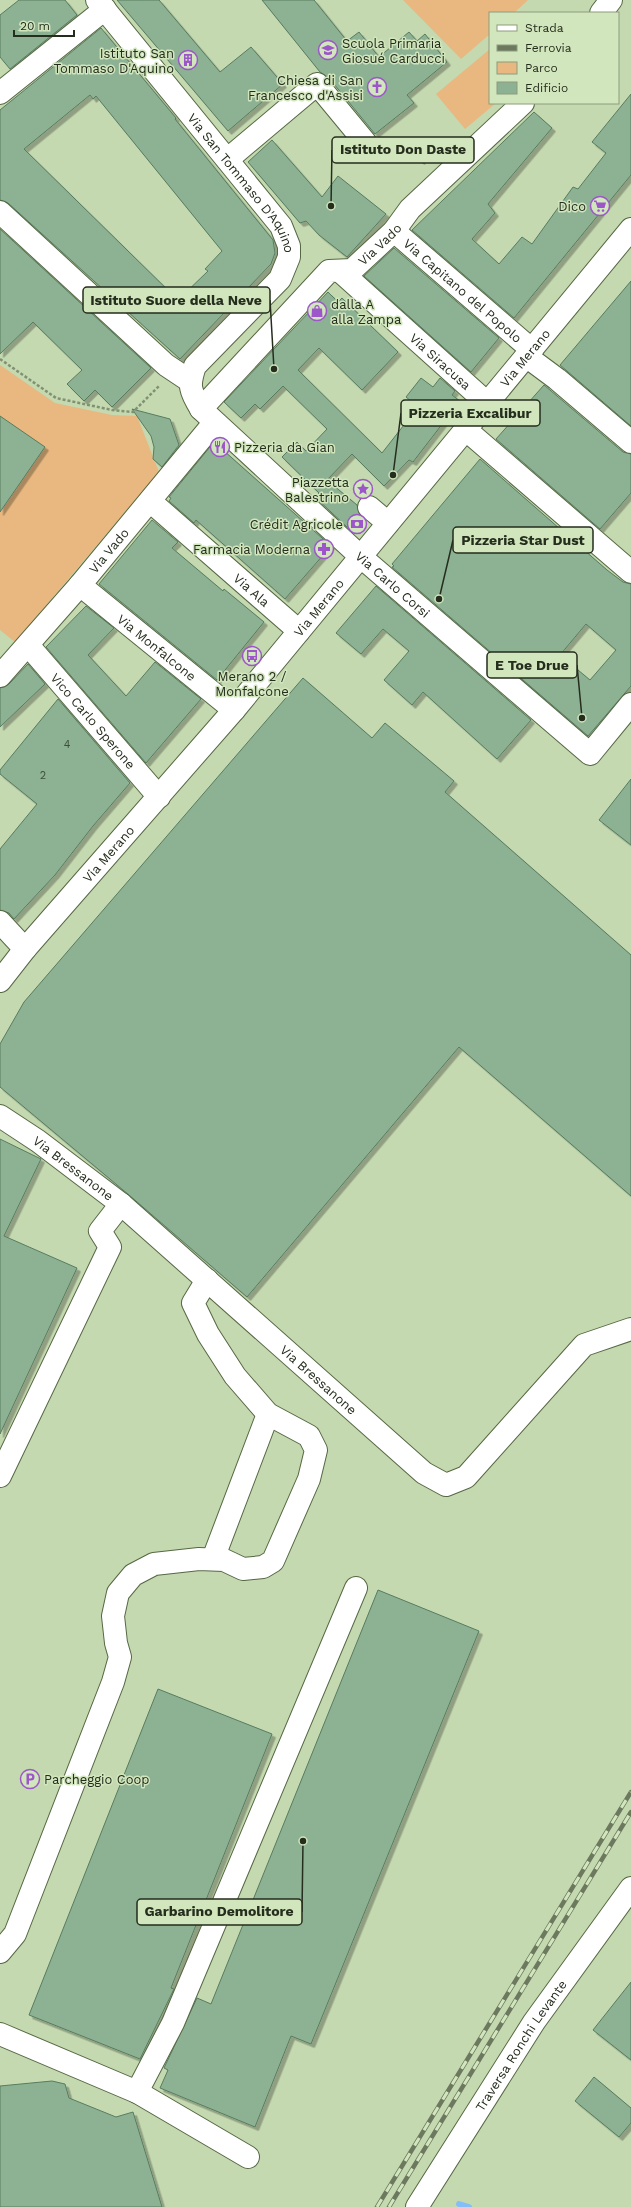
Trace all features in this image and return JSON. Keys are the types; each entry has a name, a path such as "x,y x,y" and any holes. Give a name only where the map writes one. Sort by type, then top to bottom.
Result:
{"street":[{"path":"602,12 611,0"},
{"path":"0,93 101,4"},
{"name":"Via San Tommaso D'Aquino","path":"101,4 281,226 289,246 289,257 280,279 195,366 182,376"},
{"path":"228,159 317,84 365,142"},
{"name":"Via Vado","path":"0,676 80,585 150,501 208,416 329,271 352,270 394,231 410,209 522,104"},
{"path":"0,212 182,376 208,416"},
{"name":"Via Merano","path":"0,981 25,949 234,710 464,429 631,229"},
{"name":"Via Capitano del Popolo","path":"394,231 557,379 631,442"},
{"name":"Via Siracusa","path":"340,271 487,403"},
{"name":"Via Carlo Corsi","path":"208,416 360,556 590,754 631,704"},
{"path":"464,429 631,572"},
{"name":"Via Ala","path":"150,501 299,630"},
{"path":"369,507 388,523"},
{"name":"Via Monfalcone","path":"80,585 234,710"},
{"name":"Vico Carlo Sperone","path":"28,645 159,797"},
{"path":"0,922 25,949"},
{"name":"Via Bressanone","path":"0,1116 38,1141 121,1204 424,1473 446,1485 466,1477 584,1346 631,1329"},
{"path":"0,1476 110,1246 100,1231 121,1204"},
{"path":"0,1952 15,1934 113,1682 120,1657 116,1643 113,1616 118,1593 132,1575 154,1564 199,1559 224,1560 243,1569 263,1567 273,1561 309,1479 316,1450 309,1436 268,1414 235,1376 208,1334 193,1303 207,1280"},
{"path":"213,1560 268,1414"},
{"path":"137,2092 173,2023 356,1588"},
{"name":"Traversa Ronchi Levante","path":"417,2207 534,2022 631,1888"},
{"path":"0,2034 137,2092 248,2157"}],"path":[{"path":"365,142 431,165"},
{"path":"0,359 56,398 112,410 133,412 182,376"}],"green space":[{"path":"403,0 528,0 515,12 489,12 489,35 461,59"},
{"path":"489,50 489,104 495,104 465,129 436,94"},
{"path":"0,365 55,403 112,415 137,416 159,472 15,642 0,630"}],"building":[{"path":"19,0 65,0 77,15 10,69 0,57 0,15"},
{"name":"Istituto San Tommaso D'Aquino","path":"117,0 159,0 220,72 251,47 283,84 228,131"},
{"path":"262,0 314,0 347,41 359,32 379,57 409,32 417,41 425,34 447,62 407,95 414,103 375,134 329,78 320,72"},
{"path":"101,28 176,118 175,119 273,240 275,253 271,264 180,359 8,203 0,200 0,110","holes":["90,95 93,99 96,96 222,251 205,269 208,271 178,300 24,149"]},
{"path":"631,94 631,175 514,318 412,230 534,112 552,128 488,204 495,213 472,239 499,264 522,237 532,244 573,187 578,189 606,153 592,142"},
{"path":"272,140 322,197 338,176 386,214 347,257 319,235 306,221 300,223 248,162"},
{"path":"0,229 151,368 112,407 95,390 84,401 67,384 82,370 33,322 0,354"},
{"path":"394,248 499,338 471,372 364,276"},
{"path":"631,281 631,426 560,365"},
{"path":"328,292 338,302 342,298 398,352 362,390 319,348 298,370 382,453 418,407 406,397 421,378 433,387 440,378 455,391 452,395 460,401 413,462 409,460 384,486 352,454 327,480 357,505 360,515 350,527 347,527 315,497 319,493 282,457 297,442 306,451 327,429 283,386 260,409 255,404 241,418 224,402"},
{"path":"544,385 623,452 631,454 631,493 600,529 496,439"},
{"path":"132,409 170,419 179,445 162,467 153,459 154,447 151,436"},
{"path":"0,416 45,447 0,512"},
{"path":"214,442 331,546 285,599 196,520 194,523 169,501 171,498 169,497"},
{"path":"480,459 607,570 623,582 631,584 631,686 588,736 392,567 394,566 392,564","holes":["586,624 616,650 590,680 560,655"]},
{"path":"152,520 178,542 172,548 223,591 224,589 264,622 217,680 99,584"},
{"path":"376,586 531,720 497,759 423,692 412,705 384,680 409,651 383,629 361,654 336,633"},
{"path":"86,606 114,628 88,655 126,696 155,662 201,699 146,763 46,647"},
{"path":"28,664 45,684 0,727 0,688 9,684"},
{"path":"303,678 372,738 385,723 454,781 445,792 631,955 631,1196 459,1047 247,1297 129,1195 0,1087 0,1044 24,1002"},
{"path":"58,699 130,783 93,826 55,875 14,919 9,913 0,910 0,849 37,804 0,774 0,770"},
{"path":"631,779 631,845 599,820"},
{"path":"0,1139 41,1159 4,1236 77,1268 0,1434"},
{"path":"378,1590 479,1631 311,2044 291,2036 255,2127 160,2088 168,2070 164,2068 197,1998 211,2004"},
{"path":"158,1689 272,1734 171,1988 174,1989 140,2059 29,2015"},
{"path":"631,1982 631,2060 593,2030"},
{"path":"594,2077 631,2108 631,2123 619,2137 575,2101"},
{"path":"52,2081 65,2084 69,2098 116,2117 133,2112 162,2207 0,2207 0,2086"}],"waterway":[{"path":"459,2204 469,2207"}],"railway":[{"path":"377,2207 631,1792"},
{"path":"389,2207 631,1812"}],"place":[{"name":"Scuola Primaria Giosué Carducci","path":"328,50"},
{"name":"Istituto San Tommaso D'Aquino","path":"188,60"},
{"name":"Chiesa di San Francesco d'Assisi","path":"377,87"},
{"name":"Istituto Don Daste","path":"331,206"},
{"name":"Dico","path":"600,206"},
{"name":"dalla A alla Zampa","path":"317,311"},
{"name":"Istituto Suore della Neve","path":"274,369"},
{"name":"Pizzeria da Gian","path":"220,447"},
{"name":"Pizzeria Excalibur","path":"393,475"},
{"name":"Piazzetta Balestrino","path":"363,489"},
{"name":"Crédit Agricole","path":"357,524"},
{"name":"Farmacia Moderna","path":"324,549"},
{"name":"Pizzeria Star Dust","path":"439,599"},
{"name":"Merano 2 / Monfalcone","path":"252,656"},
{"name":"E Toe Drue","path":"582,718"},
{"name":"Parcheggio Coop","path":"30,1779"},
{"name":"Garbarino Demolitore","path":"303,1841"}]}
